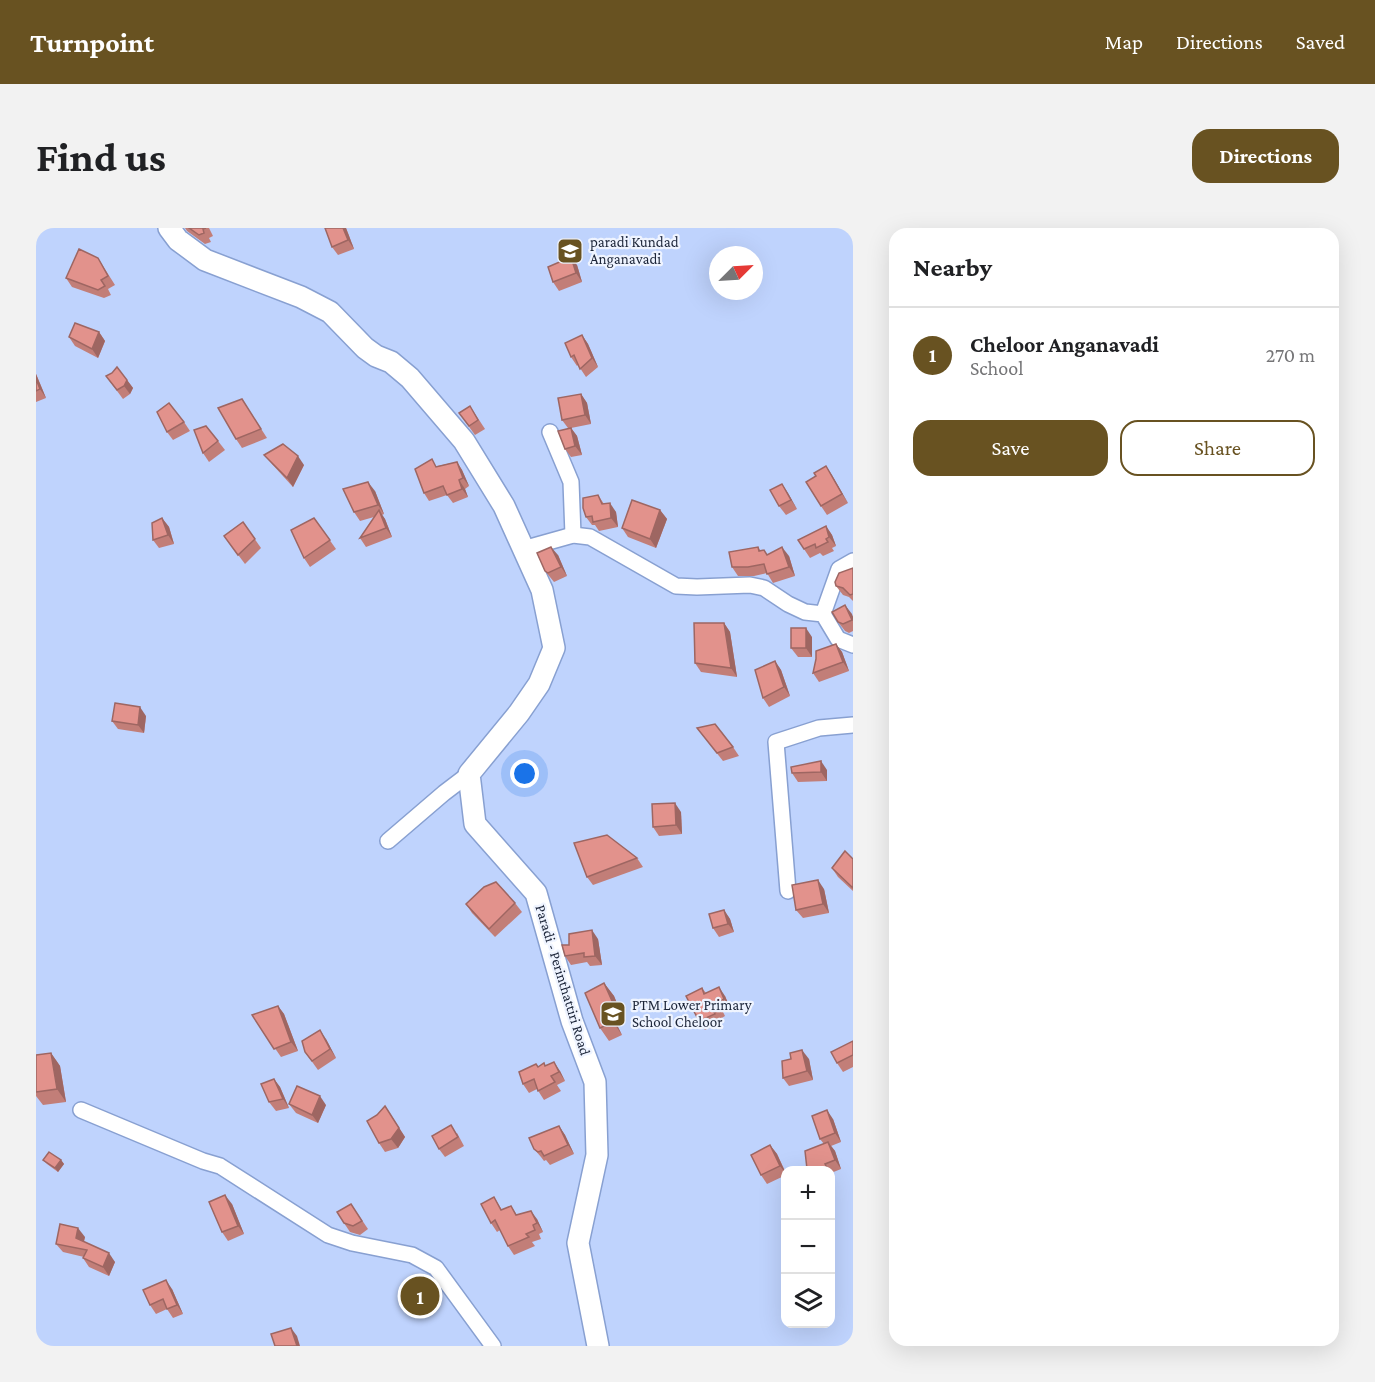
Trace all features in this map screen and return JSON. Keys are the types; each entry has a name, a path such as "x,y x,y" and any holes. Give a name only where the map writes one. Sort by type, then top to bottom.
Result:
{"main road":[{"path":"169,228 178,240 205,260 301,297 330,312 365,348 376,356 391,362 410,378 464,441 504,507 542,590 554,648 539,684 519,713 469,774"},
{"name":"Paradi - Perinthattiri Road","path":"469,774 475,824 536,893 572,1021 595,1082 597,1155 578,1243 598,1346"}],"street":[{"path":"550,432 572,482 573,535"},
{"path":"523,549 573,535 590,537 676,586 750,585 764,588 805,612 823,614"},
{"path":"823,614 839,569 853,561"},
{"path":"823,614 838,639 853,645"},
{"path":"788,891 776,742 819,728 853,725"},
{"path":"388,841 469,774"},
{"path":"81,1110 220,1166 328,1235 352,1243 412,1255 436,1268 493,1346"}],"building":[{"path":"189,228 206,228 203,229 204,233 199,235"},
{"path":"325,228 343,228 348,240 332,247"},
{"path":"79,249 98,258 108,276 101,280 105,286 98,290 66,278"},
{"path":"571,257 576,273 553,282 548,267"},
{"path":"75,323 99,332 92,349 69,337"},
{"path":"582,335 592,358 580,369 565,343"},
{"path":"117,367 127,380 124,386 117,390 106,376"},
{"path":"36,379 40,389 36,391"},
{"path":"581,394 585,415 562,420 558,398"},
{"path":"242,399 261,429 236,439 218,408"},
{"path":"169,403 184,422 167,432 157,412"},
{"path":"470,406 478,420 469,426 459,413"},
{"path":"206,426 218,441 203,453 194,430"},
{"path":"571,428 575,446 565,449 558,431"},
{"path":"283,444 298,456 287,478 264,455"},
{"path":"432,459 436,467 457,462 463,478 459,480 462,489 447,495 443,486 424,493 415,469"},
{"path":"826,466 842,494 821,506 806,482 816,476 814,473"},
{"path":"368,482 378,505 354,512 343,489"},
{"path":"782,484 791,500 779,506 770,490"},
{"path":"598,495 602,504 610,503 611,518 593,522 592,516 586,517 583,498"},
{"path":"632,500 660,510 650,539 622,528"},
{"path":"379,510 386,528 360,538"},
{"path":"162,518 168,535 153,540 152,523"},
{"path":"314,518 330,540 304,558 291,530"},
{"path":"243,522 255,539 238,555 224,536"},
{"path":"826,526 828,542 816,548 815,544 804,549 798,540"},
{"path":"551,547 561,567 548,573 537,553"},
{"path":"758,547 759,551 764,550 767,555 782,547 789,567 767,574 764,564 732,567 729,552"},
{"path":"853,568 853,594 850,595 843,588 836,586 835,582 839,573"},
{"path":"845,605 852,620 843,624 838,622 832,612"},
{"path":"694,623 724,623 731,668 695,663"},
{"path":"791,628 806,628 806,648 791,648"},
{"path":"836,644 843,662 813,673 816,651"},
{"path":"775,661 784,687 763,698 755,670"},
{"path":"115,703 140,707 138,725 112,721"},
{"path":"715,724 733,747 717,753 697,728"},
{"path":"821,761 821,772 792,773 791,767"},
{"path":"675,803 676,825 653,827 652,804"},
{"path":"607,835 637,858 587,877 574,843"},
{"path":"845,851 853,859 853,888 832,868"},
{"path":"818,880 823,904 796,910 792,885"},
{"path":"496,882 515,903 489,929 466,904 484,887"},
{"path":"724,910 728,924 713,928 709,914"},
{"path":"592,930 595,956 584,957 584,953 565,956 562,945 569,945 569,934"},
{"path":"604,983 616,1010 608,1012 613,1022 600,1028 585,993"},
{"path":"719,987 724,999 717,1003 719,1007 713,1010 715,1014 699,1021 686,996 702,988 704,994"},
{"path":"278,1006 291,1042 274,1049 252,1015"},
{"path":"320,1030 330,1049 312,1061 305,1052 302,1041"},
{"path":"853,1041 853,1055 837,1063 831,1052"},
{"path":"802,1050 807,1071 783,1078 782,1061 791,1059 790,1053"},
{"path":"51,1053 57,1089 36,1092 36,1055"},
{"path":"554,1062 559,1072 551,1076 555,1082 538,1091 534,1079 523,1084 519,1072 536,1064 538,1067 544,1063 545,1066"},
{"path":"274,1079 283,1099 269,1102 261,1084"},
{"path":"297,1086 320,1096 312,1115 289,1104"},
{"path":"385,1106 399,1128 391,1139 379,1143 367,1121"},
{"path":"827,1110 835,1133 820,1139 812,1116"},
{"path":"451,1125 458,1137 439,1149 432,1136"},
{"path":"559,1126 568,1145 544,1156 541,1151 534,1149 529,1138"},
{"path":"828,1142 835,1160 825,1164 826,1166 807,1166 805,1151"},
{"path":"770,1145 780,1166 761,1175 751,1155"},
{"path":"49,1152 61,1160 55,1168 43,1160"},
{"path":"225,1195 238,1226 222,1232 209,1202"},
{"path":"494,1197 501,1210 511,1206 516,1215 531,1211 537,1223 533,1225 535,1230 526,1234 529,1237 508,1246 495,1220 491,1223 481,1204"},
{"path":"351,1204 362,1221 353,1226 344,1223 337,1212"},
{"path":"60,1224 78,1228 76,1238 109,1253 103,1267 83,1258 87,1250 56,1244"},
{"path":"166,1280 177,1305 167,1309 163,1299 150,1305 143,1290"},
{"path":"291,1328 297,1346 275,1346 271,1334"}],"place":[{"name":"paradi Kundad Anganavadi","path":"570,251"},
{"name":"PTM Lower Primary School Cheloor","path":"613,1014"},
{"name":"Cheloor Anganavadi","path":"420,1296"}]}
